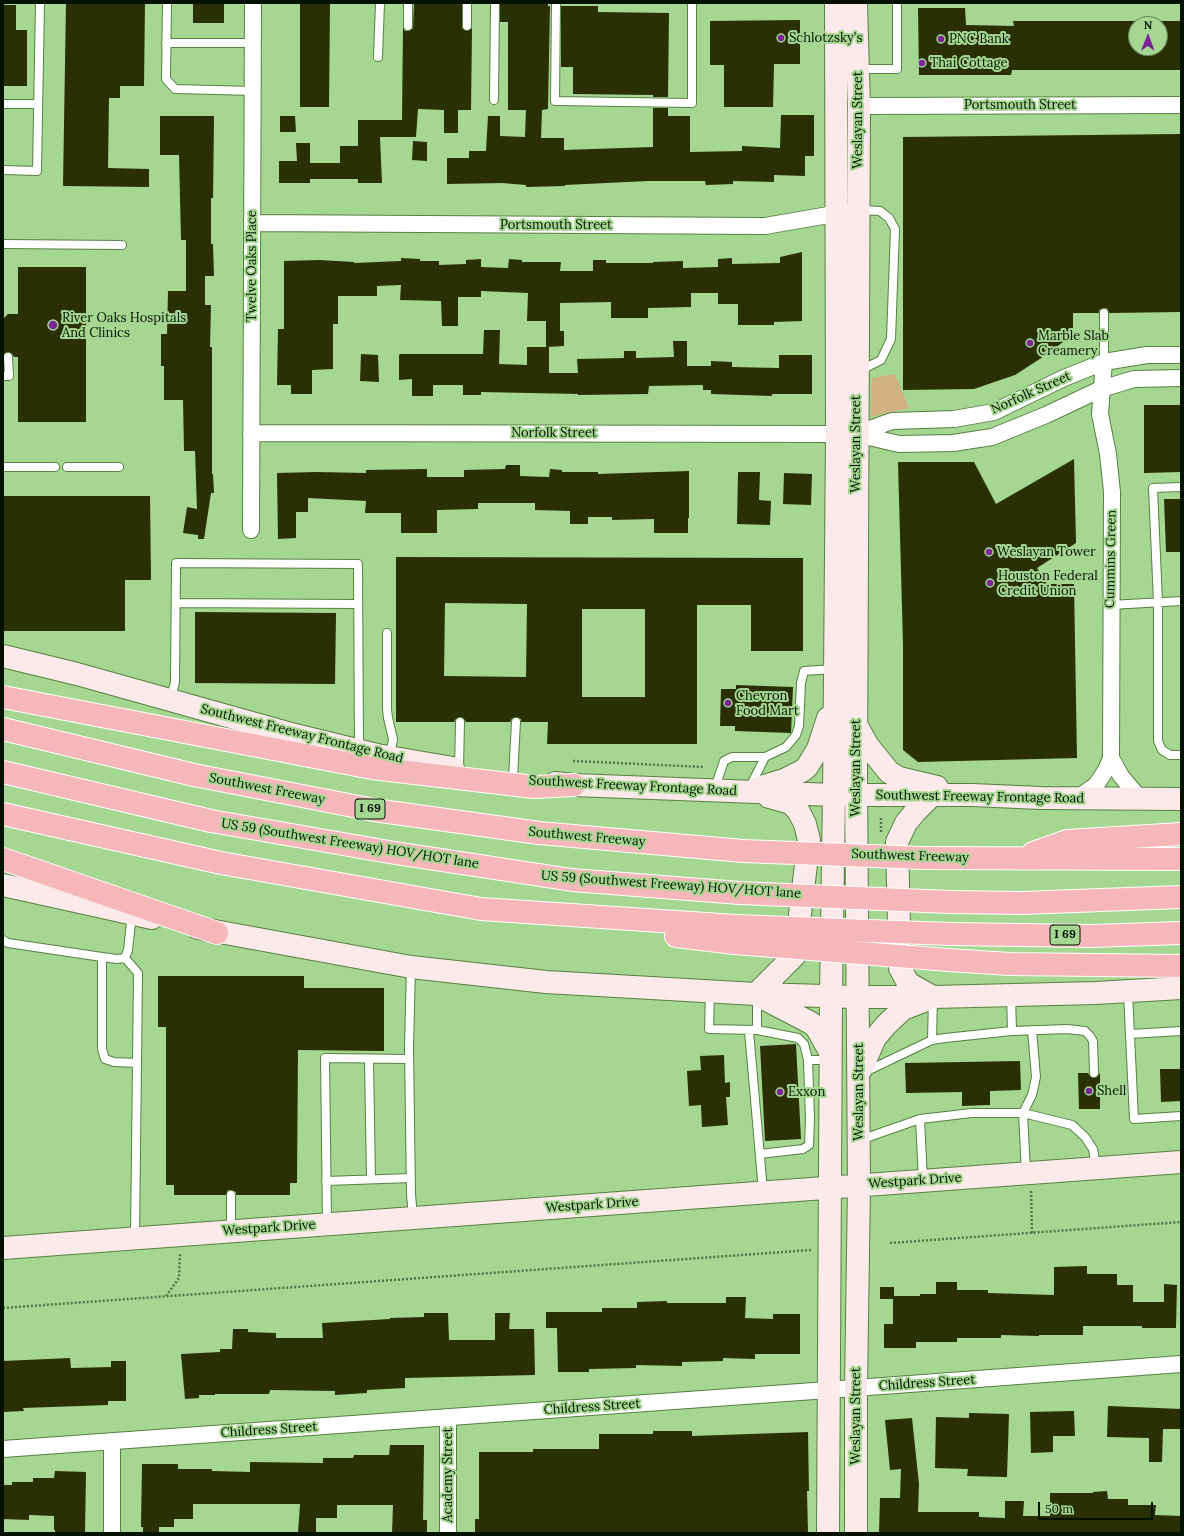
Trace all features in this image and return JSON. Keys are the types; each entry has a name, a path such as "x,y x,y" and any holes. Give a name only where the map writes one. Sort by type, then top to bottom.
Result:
{"highway":[{"path":"3,697 372,768 534,787 574,785"},
{"name":"Southwest Freeway","path":"3,729 194,775 374,810 539,833 743,851 950,858 1181,859"},
{"name":"US 59 (Southwest Freeway) HOV/HOT lane","path":"3,772 211,821 389,852 572,880 740,893 949,902 1022,904 1181,897"},
{"path":"3,814 221,863 481,909 735,935 948,960 1010,964 1181,966"},
{"path":"1016,859 1067,841 1181,834"},
{"path":"3,859 216,932"},
{"name":"I 69","path":"735,935 950,934 1092,936 1181,933"}],"main road":[{"name":"Weslayan Street","path":"836,3 836,213 847,434 846,669 856,724 859,997 856,1533"},
{"name":"Weslayan Street","path":"847,434 857,372 859,106 856,3"},
{"name":"Southwest Freeway Frontage Road","path":"3,656 77,674 295,735 390,757 513,778 574,785 751,793 856,796 972,795 1141,800 1181,799"},
{"name":"Weslayan Street","path":"828,1533 830,1187 820,1118 830,1056 835,696 846,669"},
{"path":"751,793 784,780 807,767 818,749 835,696"},
{"path":"856,724 868,746 885,769 898,778 972,795"},
{"path":"751,793 790,803 799,812 805,824 809,840 795,955 756,994"},
{"path":"931,796 906,823 897,842 900,968 908,983 933,997"},
{"path":"3,886 216,932 411,967 546,982 756,994 859,997 1011,995 1181,988"},
{"path":"756,994 811,1023 816,1028 830,1056"},
{"path":"859,1075 875,1038 886,1025 903,1009 933,997"},
{"name":"Westpark Drive","path":"3,1248 1181,1162"}],"street":[{"name":"Twelve Oaks Place","path":"251,530 253,3"},
{"name":"Portsmouth Street","path":"859,106 1181,105"},
{"name":"Portsmouth Street","path":"252,224 765,226 858,210"},
{"name":"Norfolk Street","path":"847,434 892,421 954,419 994,412 1064,378 1104,362 1147,356 1181,355"},
{"name":"Cummins Green","path":"1076,798 1096,785 1106,770 1111,758 1110,605 1112,492 1108,454 1100,414 1104,362"},
{"name":"Norfolk Street","path":"251,433 847,434 900,444 953,443 992,437 1046,415 1101,389 1134,379 1181,378"},
{"name":"Cummins Green","path":"1111,758 1121,776 1141,800"},
{"name":"Childress Street","path":"3,1449 1181,1364"},
{"name":"Academy Street","path":"448,1417 448,1533"},
{"path":"112,1441 112,1533"}],"lane":[{"path":"3,170 37,171 40,3"},
{"path":"166,3 166,79 175,89 253,91"},
{"path":"378,56 380,3"},
{"path":"408,3 408,26"},
{"path":"467,3 467,26"},
{"path":"494,100 495,3"},
{"path":"556,3 555,101 692,103 692,3"},
{"path":"858,69 897,69 897,3"},
{"path":"166,43 253,43"},
{"path":"3,104 38,104"},
{"path":"857,372 881,360 891,339 895,229 889,218 880,211 858,210"},
{"path":"3,244 122,245"},
{"path":"1104,313 1104,362"},
{"path":"3,376 9,376 8,357"},
{"path":"3,467 55,467"},
{"path":"66,467 119,467"},
{"path":"1181,487 1153,488 1158,602 1158,741 1162,750 1166,753 1170,755 1181,755"},
{"path":"170,700 176,682 176,563 358,564 359,750"},
{"path":"1110,605 1181,601"},
{"path":"176,603 358,604"},
{"path":"388,633 388,713 393,739 390,757"},
{"path":"714,791 724,762 732,757 765,757 786,747 796,735 799,726 801,683 804,670 846,669"},
{"path":"459,769 460,722"},
{"path":"513,778 516,722"},
{"path":"751,793 765,757"},
{"path":"125,958 128,950 132,914"},
{"path":"3,940 8,943 102,957 117,959 125,958"},
{"path":"102,957 102,1050 105,1059 114,1062 137,1063"},
{"path":"125,958 138,973 135,1238"},
{"path":"411,967 409,1059 413,1218"},
{"path":"710,991 710,1029 753,1031 798,1038 804,1044 820,1118 809,1146 803,1149 760,1154"},
{"path":"1128,991 1134,1119 1181,1116"},
{"path":"756,994 753,1031 763,1192"},
{"path":"1011,995 1012,1031"},
{"path":"932,1040 933,997"},
{"path":"859,1075 932,1040 1012,1031 1067,1029 1085,1031 1090,1036 1093,1041 1094,1073"},
{"path":"1028,1173 1023,1113 1032,1095 1036,1077 1032,1030"},
{"path":"1130,1034 1181,1031"},
{"path":"808,1060 830,1056"},
{"path":"327,1224 326,1058 409,1059"},
{"path":"369,1059 371,1179"},
{"path":"859,1140 920,1119 972,1113 1023,1113 1072,1125 1085,1136 1092,1149 1096,1168"},
{"path":"920,1119 923,1180"},
{"path":"326,1181 411,1178"},
{"path":"231,1195 231,1231"}],"path":[{"path":"572,761 704,767"},
{"path":"1028,1173 1032,1233"},
{"path":"890,1243 1181,1222"},
{"path":"166,1296 179,1278 180,1235"},
{"path":"3,1308 830,1249"}],"shaded area":[{"path":"895,374 909,408 871,417 872,378"}],"building":[{"path":"66,3 145,3 144,86 120,86 120,98 109,98 108,168 149,169 149,187 63,186"},
{"path":"193,3 224,3 224,23 193,23"},
{"path":"300,3 330,3 329,107 300,107"},
{"path":"414,3 462,3 462,28 467,31 472,28 471,110 458,110 458,133 444,133 444,110 418,109 416,137 380,137 382,183 358,183 358,179 310,179 310,183 279,183 279,161 297,161 296,143 310,143 310,163 340,163 340,146 358,146 358,120 402,120 403,27 405,31 413,28"},
{"path":"500,3 548,3 548,6 550,6 548,109 542,110 541,138 564,138 564,150 653,147 653,108 668,108 668,116 690,116 690,152 742,151 742,146 780,148 781,115 814,115 814,156 805,156 805,176 774,175 774,182 733,181 733,184 706,185 705,181 648,181 526,187 526,185 502,183 447,184 447,158 469,158 469,151 486,151 488,116 500,116 500,136 525,137 526,110 508,110 508,22 500,22"},
{"path":"3,5 16,5 16,30 27,30 27,86 3,86"},
{"path":"561,6 598,6 598,12 669,13 668,97 653,97 653,95 573,94 573,67 561,67"},
{"path":"918,8 965,8 966,25 1014,26 1013,21 1128,21 1128,56 1168,56 1168,21 1181,21 1181,70 1012,70 1011,75 919,75"},
{"path":"800,20 800,64 774,64 773,107 724,107 724,65 710,65 710,21"},
{"path":"160,116 214,116 211,244 213,244 214,276 205,276 205,305 211,305 210,347 212,347 212,474 214,493 211,493 204,539 198,539 198,535 183,533 187,507 197,509 195,451 184,451 183,400 164,400 164,366 161,366 161,334 167,334 168,291 186,291 186,240 181,240 179,155 160,155"},
{"path":"280,116 295,116 296,132 280,132"},
{"path":"1181,134 1181,312 1109,313 1107,308 1104,308 1099,310 1099,313 1073,313 1073,334 1049,353 1015,375 974,389 903,390 903,137"},
{"path":"413,141 427,142 427,161 412,160"},
{"path":"802,252 802,321 774,322 774,325 738,325 738,304 718,304 718,293 691,293 691,307 648,308 648,318 611,318 611,302 560,303 560,331 564,331 564,346 546,347 546,321 527,321 528,293 481,291 481,297 458,297 458,326 442,326 441,301 400,300 401,285 377,286 377,296 338,296 338,324 333,324 333,369 312,370 312,394 291,394 291,385 277,385 278,329 284,329 284,261 319,260 354,263 401,261 401,258 420,259 420,261 439,261 439,265 466,264 466,260 481,259 481,267 508,268 509,259 522,260 522,262 561,262 560,271 593,271 593,260 606,260 606,263 653,263 683,261 683,268 718,267 718,259 732,258 732,264 780,263 780,257"},
{"path":"18,267 86,267 86,422 18,422 18,357 14,357 8,352 3,355 3,319 8,314 18,314"},
{"path":"484,330 500,330 499,364 527,365 527,347 549,347 549,373 578,373 577,359 624,358 624,351 636,351 636,358 674,357 673,341 687,341 687,366 711,366 711,361 732,362 732,367 779,368 779,355 812,355 812,394 772,394 772,396 711,394 711,390 703,390 703,385 649,386 648,394 578,395 481,392 481,395 463,395 463,385 433,385 433,396 412,396 412,379 399,380 400,354 483,354"},
{"path":"361,354 378,355 379,382 360,381"},
{"path":"1144,405 1181,405 1181,472 1144,473"},
{"path":"1074,459 1076,543 1037,568 1047,584 1074,584 1077,758 918,762 903,750 903,645 898,462 974,462 996,504"},
{"path":"506,465 520,465 520,476 549,477 550,469 562,470 562,472 598,472 598,474 689,471 688,533 654,533 654,519 612,520 612,517 588,517 588,524 570,524 570,511 535,510 535,503 478,503 478,509 437,510 437,533 401,533 401,513 365,513 366,501 308,498 308,512 296,512 296,538 278,539 277,473 366,473 366,470 427,469 427,477 464,477 464,470 505,469"},
{"path":"738,472 760,472 759,500 771,501 770,525 737,524"},
{"path":"784,473 812,474 811,505 783,504"},
{"path":"3,496 150,496 151,580 125,580 125,631 3,631"},
{"path":"1164,499 1181,499 1181,552 1166,552"},
{"path":"396,557 803,558 803,651 751,651 751,605 697,605 697,744 547,744 548,722 521,722 521,719 517,717 512,719 510,722 466,722 460,717 454,722 396,722","holes":["445,603 527,604 526,677 444,676","582,609 645,609 645,697 582,697"]},
{"path":"195,612 336,613 335,684 195,683"},
{"path":"736,685 793,687 791,733 735,731 735,726 720,726 721,689 736,689"},
{"path":"158,976 304,976 304,988 384,988 384,1051 298,1050 297,1183 290,1183 290,1195 236,1195 236,1192 228,1190 226,1195 174,1195 174,1185 166,1185 166,1027 158,1027"},
{"name":"Exxon","path":"796,1044 801,1139 765,1141 760,1046"},
{"path":"724,1055 725,1083 730,1082 730,1097 726,1097 728,1125 702,1127 701,1105 689,1106 687,1071 701,1070 700,1056"},
{"path":"1020,1061 1021,1090 990,1091 990,1105 962,1106 962,1092 906,1093 905,1063"},
{"path":"1160,1069 1181,1069 1181,1101 1161,1102"},
{"name":"Shell","path":"1078,1073 1088,1073 1094,1078 1100,1073 1100,1109 1079,1109"},
{"path":"1087,1266 1087,1274 1117,1274 1117,1285 1133,1285 1133,1302 1164,1302 1164,1284 1177,1285 1176,1328 1142,1328 1142,1326 1083,1326 1083,1335 1001,1335 1001,1338 957,1338 957,1342 916,1342 916,1348 884,1348 884,1324 893,1324 893,1299 880,1299 880,1287 894,1287 894,1296 920,1296 920,1294 936,1294 936,1282 957,1282 957,1290 988,1290 988,1293 1054,1295 1054,1267"},
{"path":"726,1297 746,1297 745,1318 773,1319 773,1314 800,1314 800,1354 755,1354 755,1359 723,1358 723,1361 682,1362 682,1366 636,1365 636,1368 589,1369 589,1372 558,1372 557,1328 546,1328 546,1312 602,1312 602,1308 637,1308 637,1302 667,1301 667,1303 726,1303"},
{"path":"424,1313 448,1313 449,1340 495,1340 495,1313 510,1313 509,1329 534,1329 535,1375 405,1378 405,1388 367,1390 367,1393 335,1395 335,1391 270,1390 269,1394 215,1394 199,1395 199,1398 185,1399 181,1354 220,1352 220,1349 232,1349 233,1329 248,1329 248,1332 276,1333 276,1338 323,1338 322,1323 424,1317"},
{"path":"70,1358 71,1368 111,1367 111,1361 126,1361 126,1401 108,1401 108,1405 23,1408 24,1411 3,1412 3,1361"},
{"path":"1108,1406 1181,1409 1181,1429 1163,1429 1162,1462 1149,1462 1149,1438 1107,1437"},
{"path":"1074,1411 1075,1436 1053,1436 1053,1452 1031,1453 1030,1412"},
{"path":"969,1413 1009,1414 1007,1477 967,1476 968,1469 935,1468 936,1417 969,1418"},
{"path":"912,1418 919,1484 918,1512 979,1512 979,1517 1005,1518 1005,1501 1024,1501 1023,1516 1050,1516 1050,1493 1093,1493 1107,1491 1108,1499 1128,1499 1128,1505 1156,1505 1155,1515 1181,1516 1181,1533 879,1533 880,1498 900,1498 901,1469 890,1470 885,1420"},
{"path":"653,1431 692,1431 692,1436 808,1432 808,1533 475,1533 475,1519 479,1519 479,1452 533,1452 533,1449 599,1449 599,1434 653,1434"},
{"path":"390,1445 424,1445 423,1520 427,1520 427,1533 392,1533 393,1505 337,1505 337,1518 316,1518 316,1533 298,1533 300,1504 193,1504 193,1519 174,1519 174,1527 159,1527 159,1533 143,1533 143,1527 141,1527 142,1464 178,1464 178,1469 212,1469 212,1471 250,1472 250,1462 323,1463 323,1458 353,1458 354,1455 389,1455"},
{"path":"55,1471 86,1472 85,1533 55,1533 54,1516 29,1515 29,1520 3,1519 3,1485 12,1485 12,1482 33,1482 33,1478 54,1478"}],"place":[{"name":"Schlotzsky's","path":"781,38"},
{"name":"PNC Bank","path":"941,39"},
{"name":"Thai Cottage","path":"922,63"},
{"name":"River Oaks Hospitals And Clinics","path":"53,325"},
{"name":"Marble Slab Creamery","path":"1030,343"},
{"name":"Weslayan Tower","path":"989,552"},
{"name":"Houston Federal Credit Union","path":"990,583"},
{"name":"Chevron Food Mart","path":"728,703"},
{"name":"Shell","path":"1089,1091"},
{"name":"Exxon","path":"780,1092"}]}
